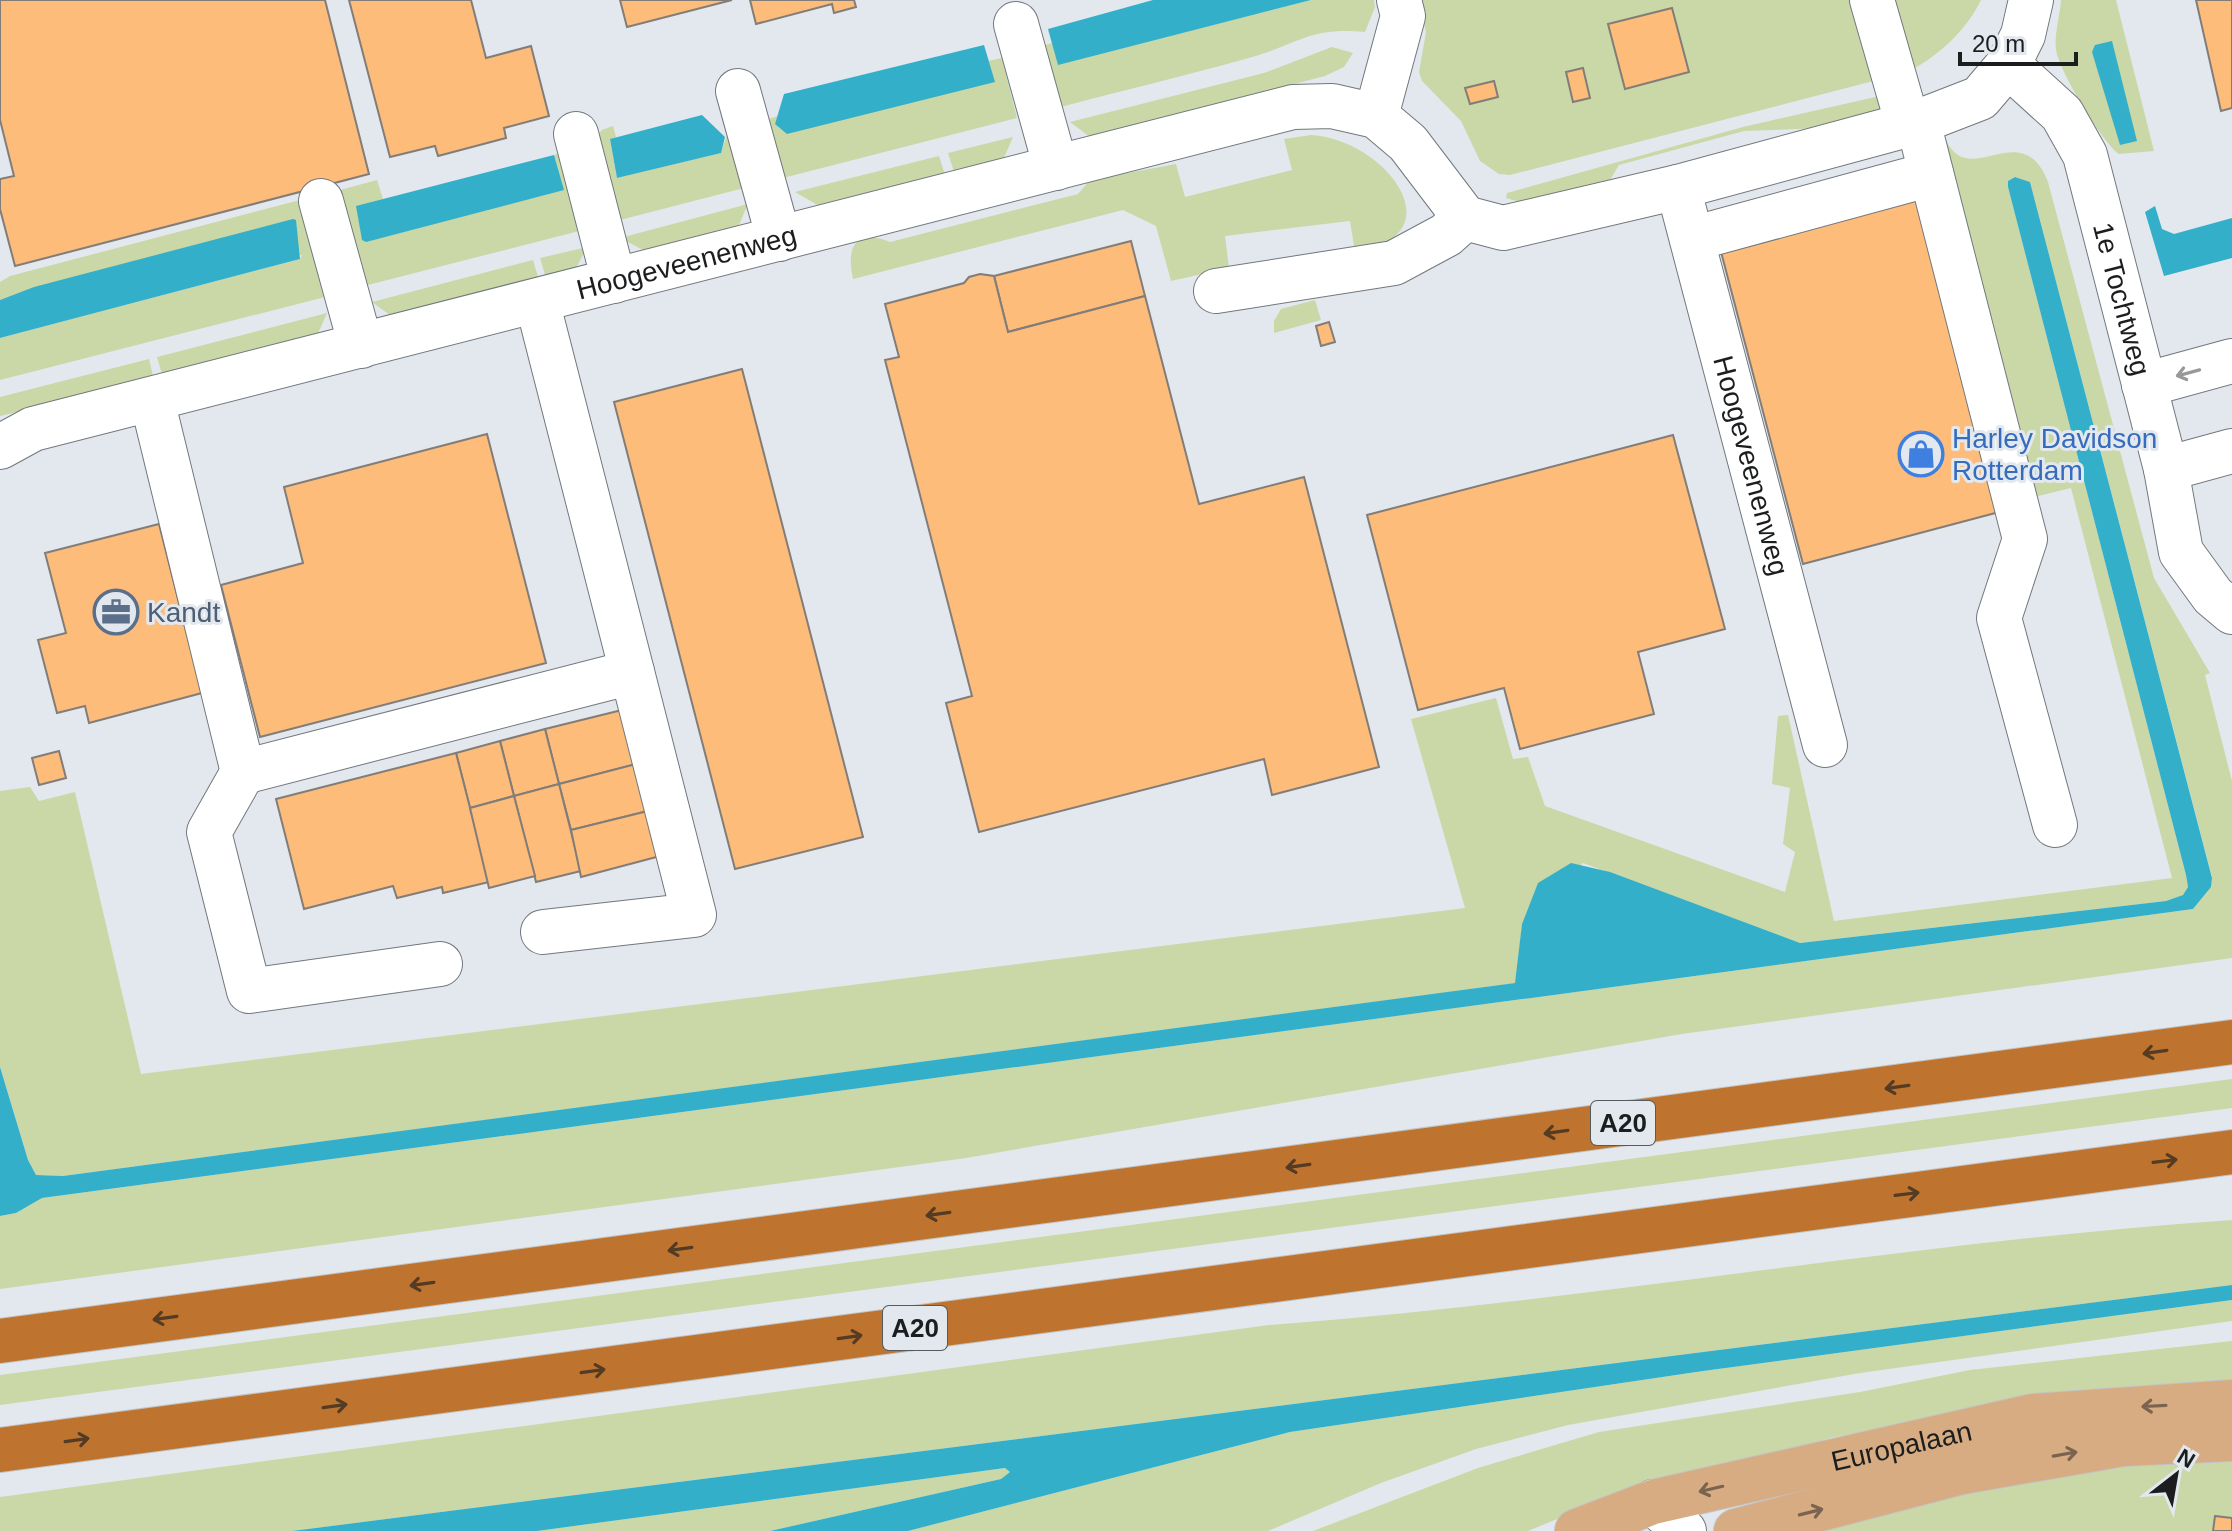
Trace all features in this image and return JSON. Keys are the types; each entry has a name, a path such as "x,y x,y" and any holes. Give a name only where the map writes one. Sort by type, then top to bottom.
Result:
{"highway":[{"name":"A20","path":"0,1341 2232,1042"},
{"name":"A20","path":"0,1450 2232,1152"}],"main road":[{"name":"Europalaan","path":"1577,1531 1662,1521 2033,1416 2232,1402"},
{"name":"Europalaan","path":"1736,1531 1962,1472 2123,1444 2232,1439"}],"street":[{"path":"1376,116 1403,16 1399,0"},
{"path":"1872,0 1931,174 2025,539 1999,618 2055,825"},
{"path":"1216,291 1394,263 1446,235 1465,218 1503,228 1678,187 1913,123 1980,98 2008,65 2023,35 2031,0"},
{"path":"1016,24 1056,168"},
{"name":"1e Tochtweg","path":"2008,65 2062,114 2085,155 2166,469 2181,552 2213,596 2232,612"},
{"path":"738,91 779,239"},
{"name":"Hoogeveenenweg","path":"0,447 33,429 1293,107 1332,106 1376,116 1408,143 1465,218"},
{"path":"576,134 614,281"},
{"path":"1692,239 1931,174"},
{"name":"Hoogeveenenweg","path":"1678,187 1825,745"},
{"path":"321,201 361,346"},
{"path":"537,301 694,915 543,932"},
{"path":"2144,385 2232,361"},
{"path":"152,400 243,772 209,832 249,991 440,964"},
{"path":"2166,469 2232,451"},
{"path":"243,772 632,672"}],"green space":[{"path":"1311,0 1374,0 1375,7 1365,32 1318,34 1252,57 1053,109 1038,47 1052,43 1059,64"},
{"path":"1418,0 1981,0 1968,22 1950,42 1908,72 1510,175 1499,174 1480,161 1461,121 1422,81 1419,72 1426,32"},
{"path":"2061,0 2116,0 2154,151 2119,154 2082,105 2064,73 2056,49"},
{"path":"1332,47 1353,53 1344,67 1325,76 1090,137 1070,122 1264,73"},
{"path":"1002,58 1017,118 779,179 763,121 778,116 775,124 994,81 988,61"},
{"path":"1893,93 1891,110 1823,128 1744,131 1619,165 1607,185 1524,203 1506,198 1507,193 1743,127"},
{"path":"613,126 616,137 610,140 617,178 720,153 729,131 744,188 616,221 595,138 602,130"},
{"path":"1311,135 1339,141 1364,153 1385,170 1400,189 1406,209 1402,228 1386,243 1355,252 1350,221 1225,236 1229,268 1171,281 1156,226 1123,210 853,279 852,250 861,239 878,238 890,242 1078,194 1090,180 1176,164 1185,197 1292,170 1284,139"},
{"path":"1013,137 1003,160 954,172 948,153"},
{"path":"1946,140 1956,154 1968,159 2010,152 2024,154 2037,163 2048,182 2154,578 2210,673 2205,675 2232,781 2232,958 1682,1034 966,1158 0,1289 0,1216 16,1213 42,1198 2193,909 2211,887 2212,877 2030,182 2015,177 2008,181 2008,187 2186,875 2188,887 2183,895 2166,901 1800,943 1583,863 1522,924 1516,983 63,1176 36,1175 28,1160 0,1067 0,791 30,787 39,801 75,792 141,1074 1465,908 1411,719 1496,698 1513,759 1528,757 1545,806 1785,892 1795,852 1783,844 1790,788 1772,784 1778,716 1788,715 1834,921 2172,878 2071,488 2030,498 1940,152"},
{"path":"564,152 583,230 364,286 340,190 377,180 383,199 356,207 563,190 554,155"},
{"path":"939,156 945,175 821,207 795,192"},
{"path":"300,200 325,297 0,380 0,338 300,259 302,255 35,287 0,300 0,282 10,276"},
{"path":"748,204 738,227 647,252 620,238"},
{"path":"587,247 574,272 546,278 540,258"},
{"path":"533,260 539,280 394,318 372,302"},
{"path":"1315,300 1321,320 1274,333 1274,321 1281,309"},
{"path":"327,313 316,338 163,378 157,357"},
{"path":"149,359 154,380 0,416 0,397"},
{"path":"2232,1079 2232,1108 0,1405 0,1375"},
{"path":"2232,1220 2232,1285 292,1531 0,1531 0,1497 1269,1325 1510,1302 1991,1242"},
{"path":"2232,1300 2232,1321 1860,1373 1568,1425 1476,1449 1381,1483 1268,1531 908,1531 1290,1432 1703,1371"},
{"path":"2232,1341 2232,1388 2025,1400 1830,1438 1562,1517 1528,1531 1313,1531 1478,1468 1599,1432 1860,1392 1970,1370"},
{"path":"2232,1451 2232,1531 1784,1531 2029,1468"},
{"path":"1005,1468 1011,1472 1001,1479 770,1531 537,1531"}],"water":[{"path":"1153,0 1311,0 1058,65 1048,29"},
{"path":"2112,41 2137,141 2120,145 2092,52 2095,45"},
{"path":"984,45 995,82 787,134 775,124 784,94"},
{"path":"702,115 725,137 721,153 617,178 610,139"},
{"path":"554,155 564,190 366,242 362,240 356,206"},
{"path":"2015,177 2030,182 2212,878 2211,887 2193,909 42,1198 16,1213 0,1216 0,1067 28,1160 36,1175 63,1176 1515,983 1522,924 1538,883 1571,863 1610,872 1800,943 2166,901 2183,895 2188,887 2186,875 2008,187 2008,181"},
{"path":"2155,206 2162,229 2174,234 2232,218 2232,258 2164,276 2145,212"},
{"path":"296,220 300,259 0,338 0,300 34,287"},
{"path":"2232,1285 2232,1300 1703,1371 1290,1432 908,1531 770,1531 1001,1479 1010,1472 1005,1468 537,1531 292,1531"}],"building":[{"path":"0,0 325,0 369,174 15,266 0,209 0,179 14,176 0,120"},
{"path":"349,0 471,0 486,58 531,46 549,116 504,128 506,138 438,156 435,146 390,157"},
{"path":"620,0 732,0 627,27"},
{"path":"750,0 854,0 856,7 834,13 832,4 756,24"},
{"path":"2196,0 2232,0 2232,108 2221,111"},
{"path":"1672,8 1689,72 1625,89 1608,24"},
{"path":"1583,68 1590,98 1573,102 1566,72"},
{"path":"1494,81 1498,97 1470,104 1465,88"},
{"path":"1920,196 2003,511 1803,564 1720,248"},
{"path":"1131,241 1145,296 1008,332 994,276"},
{"path":"980,274 994,276 1008,332 1145,296 1199,504 1304,477 1379,767 1272,795 1264,759 979,832 946,703 972,696 885,360 899,357 885,304 964,283 969,277"},
{"path":"1329,322 1335,342 1321,346 1316,326"},
{"path":"742,369 863,837 735,869 614,402"},
{"path":"487,434 546,663 260,737 221,585 303,563 284,487"},
{"path":"1673,435 1725,629 1638,652 1654,714 1520,749 1504,688 1418,710 1367,515"},
{"path":"159,524 202,693 89,723 85,706 57,713 38,640 66,633 45,553"},
{"path":"626,709 640,763 559,784 545,729"},
{"path":"545,729 559,784 514,796 500,741"},
{"path":"500,741 514,796 470,808 456,753"},
{"path":"59,751 66,778 39,785 32,758"},
{"path":"456,753 489,882 443,893 442,887 397,898 393,886 304,909 276,799"},
{"path":"640,763 652,810 571,830 559,784"},
{"path":"559,784 581,871 536,882 514,796"},
{"path":"514,796 535,876 489,888 470,808"},
{"path":"652,810 664,855 581,877 571,830"},
{"path":"2215,1516 2232,1518 2232,1531 2213,1531"}],"place":[{"name":"Harley Davidson Rotterdam","path":"1921,454"},
{"name":"Kandt","path":"116,612"}]}
